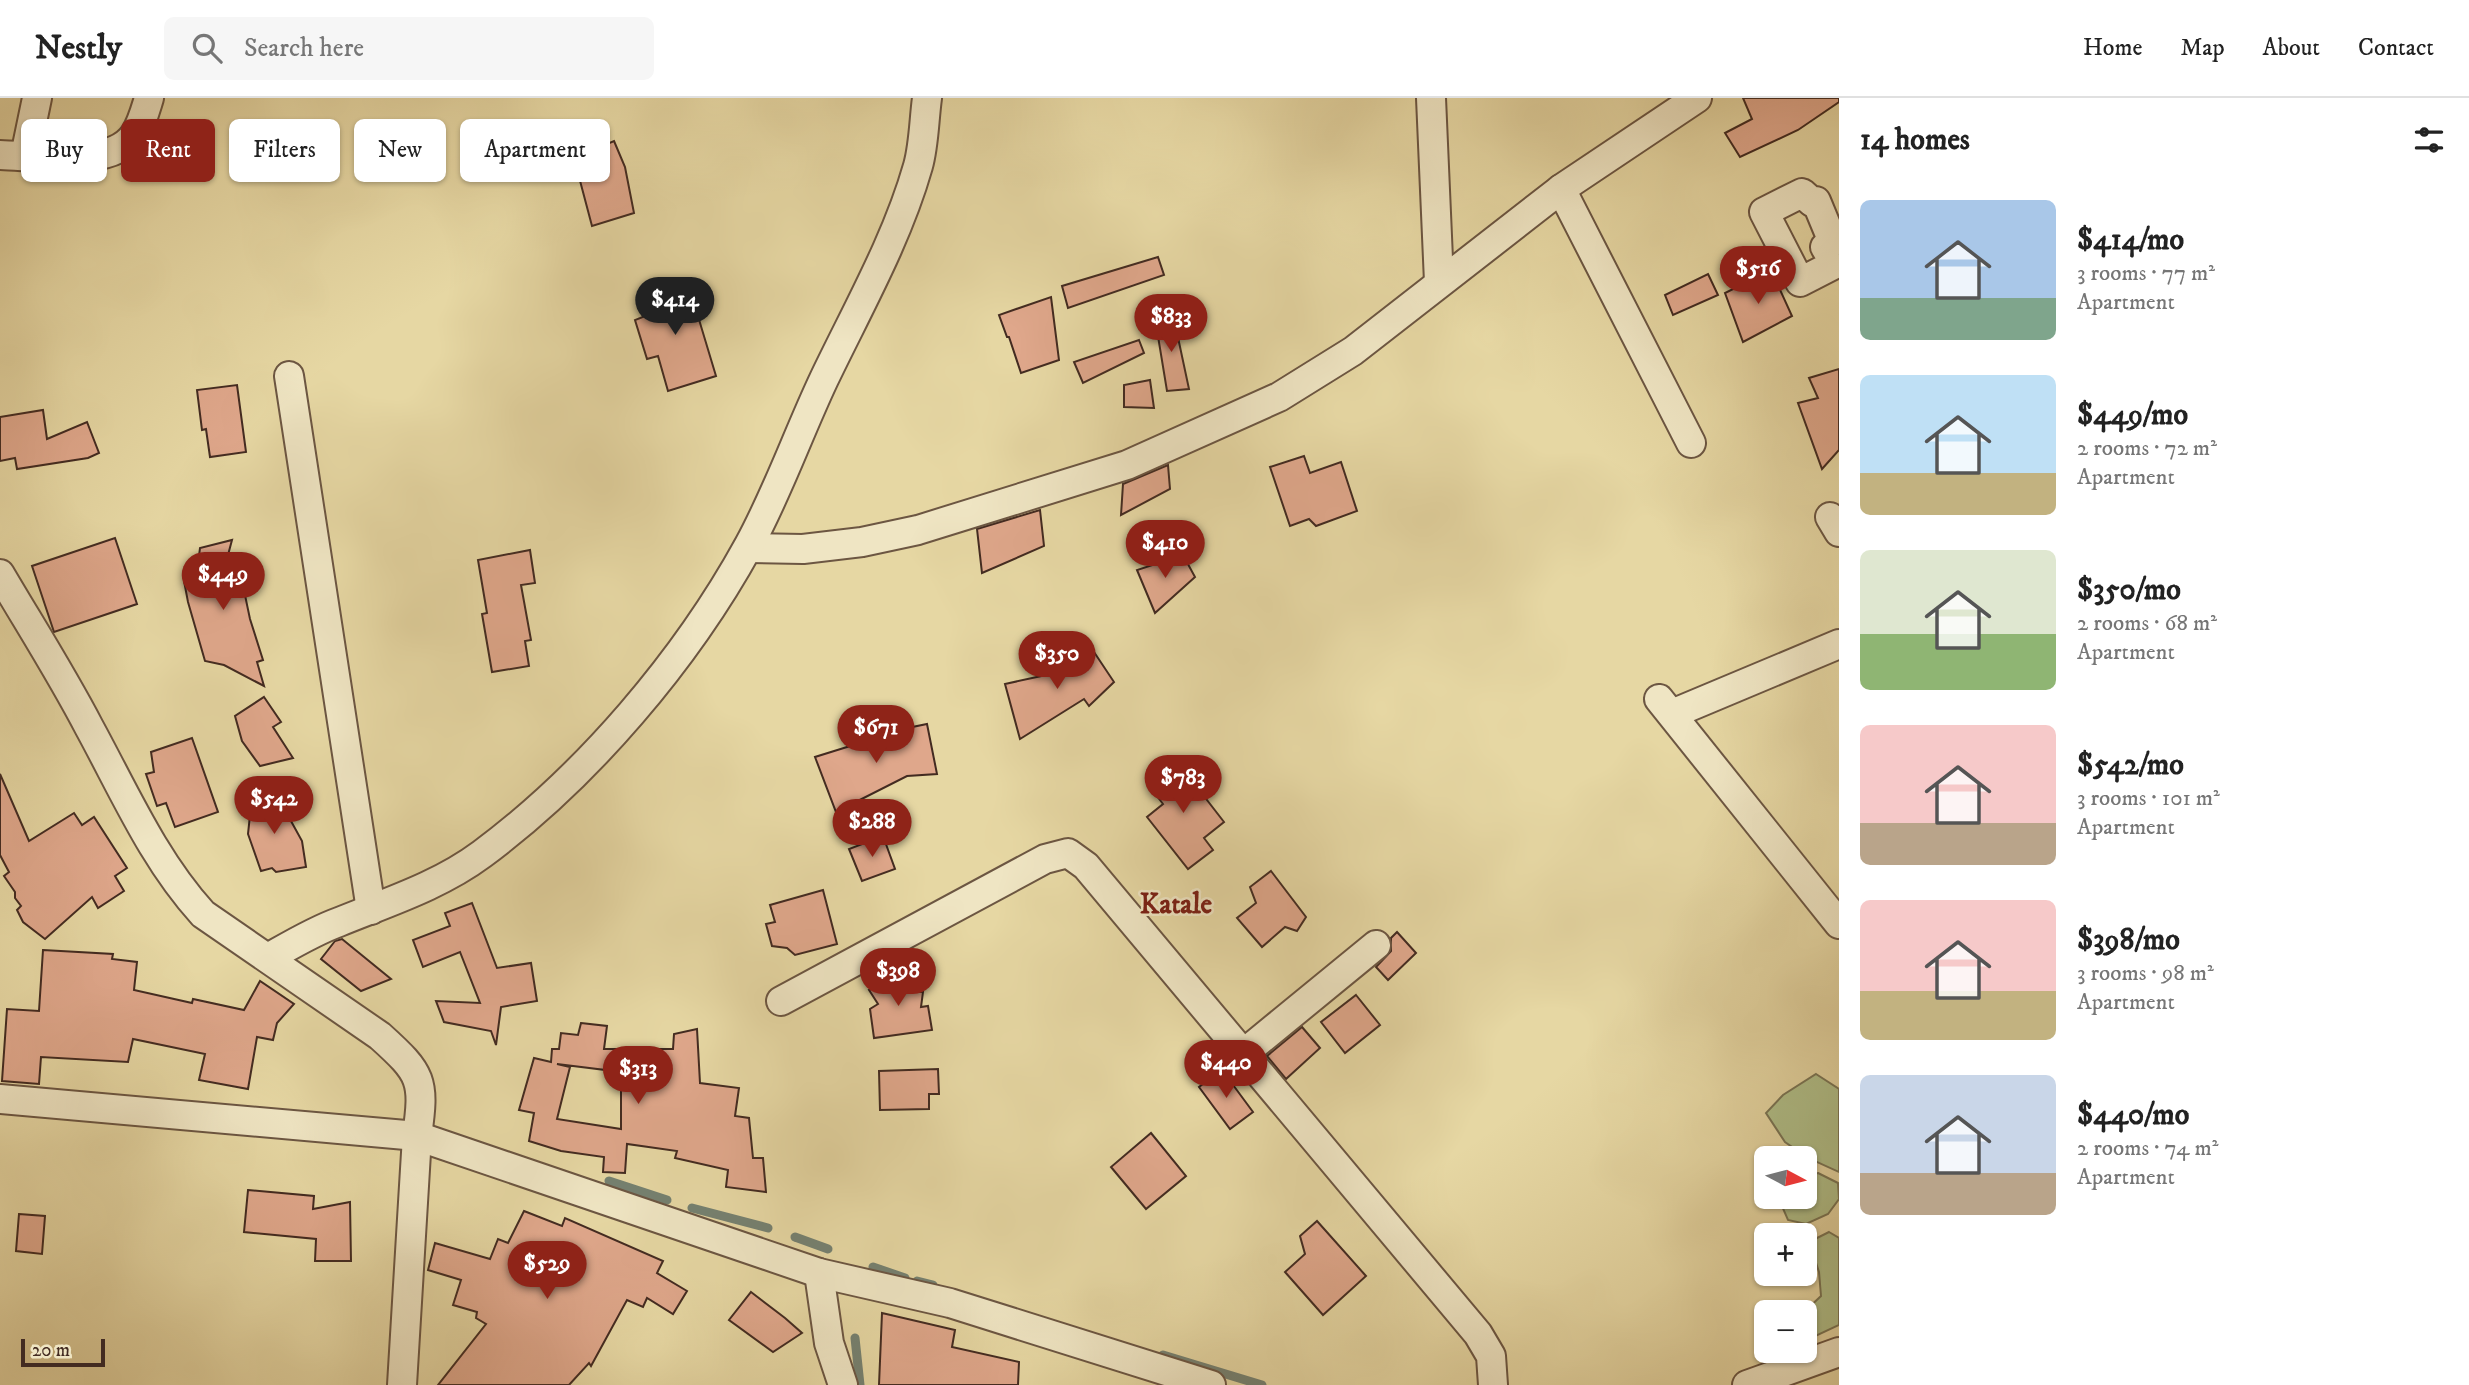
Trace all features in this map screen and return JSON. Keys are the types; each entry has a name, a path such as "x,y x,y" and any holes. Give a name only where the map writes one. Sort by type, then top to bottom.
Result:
{"street":[{"path":"37,98 13,155 96,157 118,150 134,136 149,98"},
{"path":"268,958 336,922 419,891 480,855 523,821 593,755 651,690 697,629 748,548 768,509 820,388 902,213 919,163 927,98"},
{"path":"1431,98 1439,282"},
{"path":"748,548 803,549 862,542 918,530 1127,465 1279,397 1353,351 1561,189 1697,98"},
{"path":"1561,189 1691,443"},
{"path":"289,376 371,910"},
{"path":"0,574 87,723 150,842 181,889 203,914 380,1037 400,1054 417,1074 423,1098 417,1136 402,1385"},
{"path":"1839,643 1665,706 1839,924"},
{"path":"780,1001 1045,859 1068,853 1086,866 1478,1334 1490,1356 1493,1385"},
{"path":"1243,1054 1376,944"},
{"path":"0,1099 417,1136 819,1273 950,1303 1211,1385"},
{"path":"819,1273 829,1343 843,1385"},
{"path":"1747,1385 1839,1352"}],"green space":[{"path":"1816,1074 1839,1089 1839,1172 1817,1162 1817,1146 1791,1146 1785,1142 1766,1113 1783,1095"},
{"path":"1817,1173 1838,1183 1839,1199 1828,1214 1808,1223 1788,1220 1783,1209 1817,1209"},
{"path":"1829,1232 1839,1238 1839,1325 1817,1335 1817,1300 1821,1296 1817,1238"}],"building":[{"path":"1743,98 1839,98 1839,102 1798,130 1740,157 1725,133 1752,119"},
{"path":"614,141 625,167 634,213 592,226 580,182 610,182 610,143"},
{"path":"1158,257 1164,275 1068,308 1062,286"},
{"path":"1771,270 1792,316 1743,342 1725,293"},
{"path":"1708,274 1718,295 1673,315 1665,295"},
{"path":"688,283 716,376 668,391 658,356 647,359 635,320 643,317 637,298"},
{"path":"1051,297 1059,360 1021,373 999,315"},
{"path":"1173,314 1189,389 1167,391 1155,318"},
{"path":"1139,340 1144,353 1083,383 1074,362"},
{"path":"1839,369 1839,450 1822,469 1798,403 1818,398 1809,378"},
{"path":"1150,380 1154,408 1124,407 1124,385"},
{"path":"237,385 246,452 210,457 206,429 202,430 197,390"},
{"path":"43,410 47,439 87,422 99,453 88,458 17,469 15,458 0,461 0,417"},
{"path":"1304,456 1310,473 1341,462 1357,511 1316,526 1309,519 1290,526 1270,467"},
{"path":"1168,465 1170,489 1121,515 1123,484"},
{"path":"1040,510 1044,546 982,573 977,529"},
{"path":"115,538 137,604 54,632 32,566"},
{"path":"232,540 228,555 237,557 250,619 263,660 257,662 264,686 224,665 205,661 188,602 184,581 199,556 200,548"},
{"path":"530,550 535,583 521,585 531,640 525,641 529,666 492,672 482,614 487,613 478,560"},
{"path":"1183,555 1195,577 1155,613 1137,570"},
{"path":"1090,646 1114,682 1089,706 1084,699 1020,739 1005,684 1046,675"},
{"path":"264,697 281,722 273,727 293,758 260,766 242,741 235,716"},
{"path":"927,724 937,774 907,776 836,812 815,757 889,734 888,732"},
{"path":"192,738 218,812 175,827 166,803 157,806 146,774 154,772 151,752"},
{"path":"1176,760 1224,822 1204,838 1213,850 1188,869 1147,817 1163,804 1147,783"},
{"path":"0,774 29,841 74,813 82,825 94,817 127,868 115,876 124,891 98,908 92,897 45,939 23,922 17,910 21,906 4,876 9,872 0,855"},
{"path":"271,789 279,811 286,812 302,841 306,867 276,872 272,868 261,871 248,834 252,797"},
{"path":"883,836 895,869 862,881 849,849"},
{"path":"1271,871 1306,917 1297,931 1285,927 1262,947 1237,918 1256,903 1250,887"},
{"path":"823,890 837,944 795,955 787,948 772,946 766,924 775,922 770,905"},
{"path":"472,903 497,968 531,963 537,1001 501,1007 496,1045 491,1031 444,1022 436,1001 480,1003 460,952 423,967 413,940 450,926 445,913"},
{"path":"1397,932 1416,953 1388,980 1376,967 1391,951 1391,938"},
{"path":"342,939 391,979 361,991 321,959 335,941"},
{"path":"43,950 113,954 112,959 137,962 134,990 192,1003 193,999 244,1010 260,981 294,1004 277,1023 273,1040 257,1037 248,1089 199,1080 205,1054 133,1039 128,1062 41,1057 39,1084 2,1081 7,1009 39,1011"},
{"path":"905,971 909,991 923,992 921,1007 928,1006 932,1030 874,1038 870,1009 878,1004 869,990 875,987 875,978"},
{"path":"1356,995 1380,1025 1345,1053 1321,1022"},
{"path":"581,1023 607,1026 604,1049 673,1049 674,1034 697,1029 700,1083 739,1088 735,1116 749,1118 753,1158 763,1158 766,1192 726,1187 728,1170 675,1158 677,1151 627,1144 625,1173 603,1172 604,1157 561,1151 529,1141 534,1113 519,1110 534,1058 551,1062 552,1049 559,1049 561,1033 578,1035","holes":["557,1064 621,1072 621,1129 557,1119 570,1067"]},
{"path":"1302,1027 1320,1048 1286,1079 1267,1056"},
{"path":"938,1069 939,1094 929,1094 929,1109 880,1110 879,1071"},
{"path":"1222,1070 1253,1112 1230,1129 1199,1087"},
{"path":"1151,1133 1186,1176 1146,1209 1111,1167"},
{"path":"248,1190 314,1196 313,1209 350,1202 351,1261 315,1261 316,1239 244,1232"},
{"path":"524,1211 562,1226 565,1218 663,1261 657,1273 687,1291 673,1314 647,1298 643,1307 627,1300 591,1366 589,1363 569,1385 438,1385 486,1324 476,1318 477,1312 453,1305 461,1280 428,1270 435,1243 490,1259 498,1239 508,1243"},
{"path":"19,1214 45,1216 42,1254 16,1251"},
{"path":"1317,1221 1366,1276 1323,1315 1285,1272 1305,1254 1300,1236"},
{"path":"751,1292 802,1333 773,1352 729,1320"},
{"path":"882,1313 955,1330 952,1347 1019,1362 1018,1385 879,1385"}],"waterway":[{"path":"609,1181 667,1200"},
{"path":"692,1208 768,1228"},
{"path":"795,1237 828,1249"},
{"path":"873,1267 905,1278"},
{"path":"917,1281 933,1285"},
{"path":"855,1338 860,1385"},
{"path":"1163,1355 1262,1385"}],"district":[{"name":"Katale","path":"1176,904"}]}
